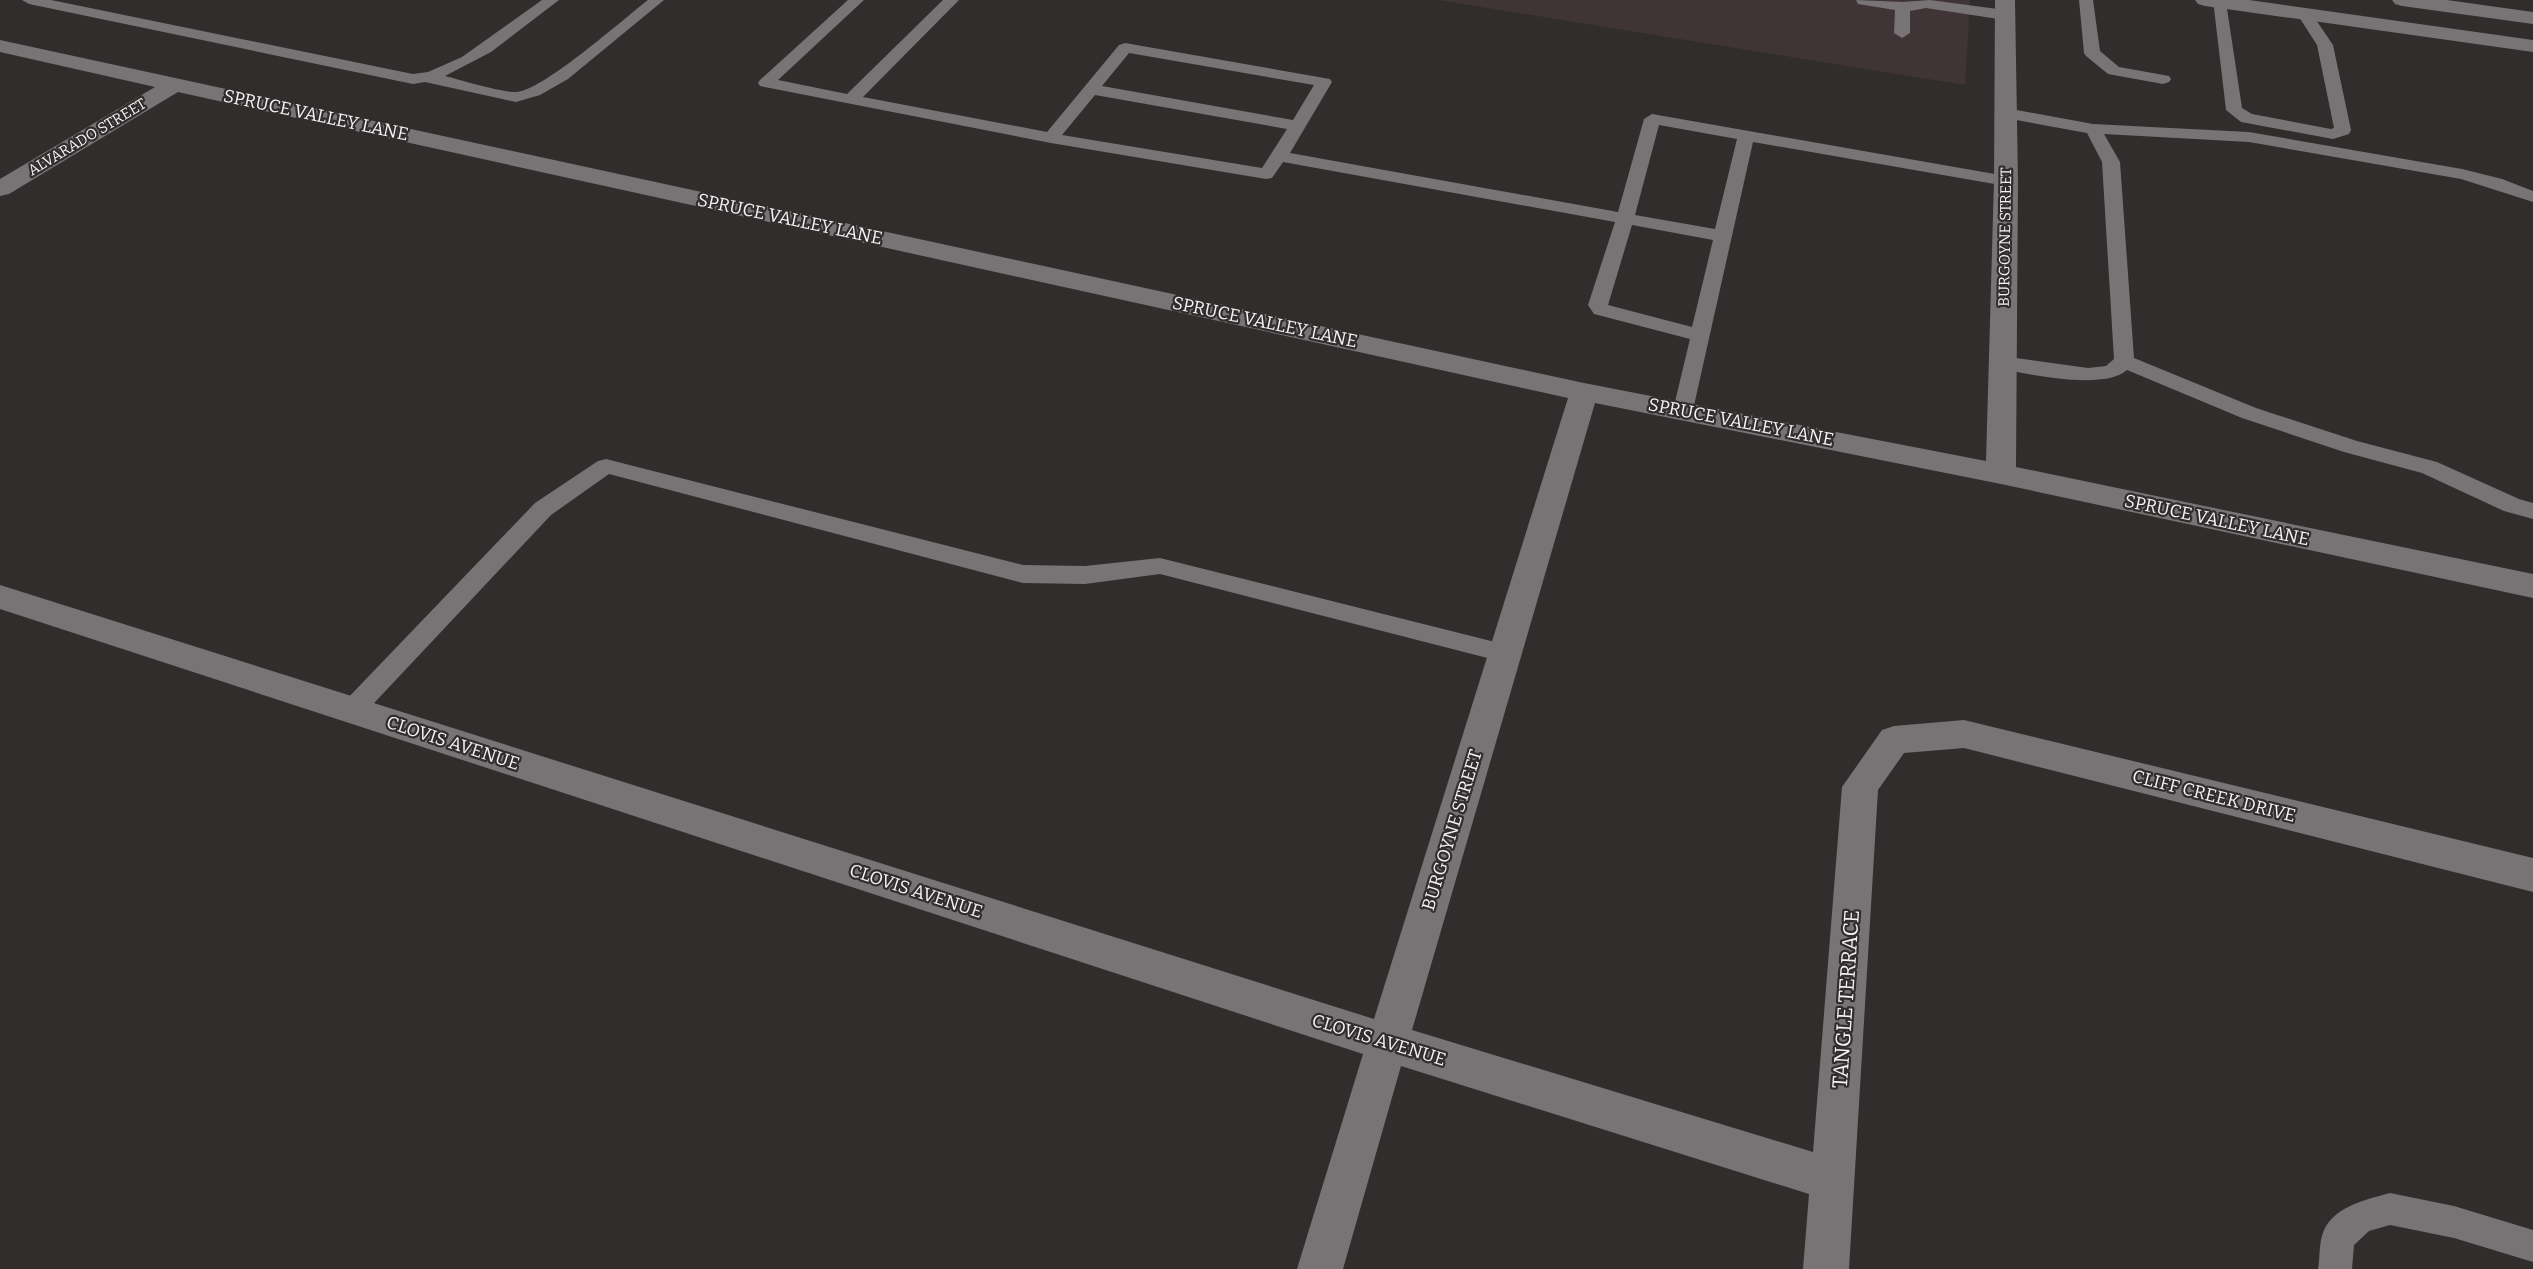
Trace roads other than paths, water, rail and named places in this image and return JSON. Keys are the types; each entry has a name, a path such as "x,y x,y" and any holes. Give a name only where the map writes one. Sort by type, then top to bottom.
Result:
{"street":[{"path":"2402,0 2533,18"},
{"path":"2212,1 2533,46"},
{"name":"BURGOYNE STREET","path":"2001,474 2006,181 2005,8"},
{"name":"SPRUCE VALLEY LANE","path":"0,46 1584,392 2001,474 2533,586"},
{"name":"ALVARADO STREET","path":"0,189 175,84"},
{"name":"BURGOYNE STREET","path":"1320,1269 1386,1042 1507,654 1584,392"},
{"name":"CLOVIS AVENUE","path":"0,597 1386,1042 1834,1180"},
{"name":"CLIFF CREEK DRIVE","path":"1894,741 1964,734 2533,875"},
{"name":"TANGLE TERRACE","path":"1826,1269 1860,788 1894,741"}],"lane":[{"path":"29,0 413,79 430,78 516,96 534,92 562,76 657,0"},
{"path":"430,78 450,71 552,0"},
{"path":"857,0 766,83 1051,138 1266,174 1324,82 1125,48 1051,138"},
{"path":"851,99 952,0"},
{"path":"2086,0 2092,53 2114,71 2163,79"},
{"path":"1863,1 1904,7 1925,2 2005,8"},
{"path":"2212,1 2234,110 2247,118 2333,134 2343,130 2325,45 2306,14"},
{"path":"1902,33 1904,7"},
{"path":"1091,89 1298,126"},
{"path":"2006,113 2093,129 2249,137 2462,174 2496,183 2533,197"},
{"path":"1700,335 1601,310 1598,305 1625,219 1652,119 2006,181"},
{"path":"2093,129 2111,162 2124,361"},
{"path":"1683,410 1746,136"},
{"path":"1279,156 1723,236"},
{"path":"2002,362 2088,375 2112,372 2124,361"},
{"path":"2124,361 2249,413 2352,447 2429,467 2511,505 2533,511"},
{"path":"352,710 543,509 606,466 1023,574 1084,575 1160,566 1507,654"},
{"path":"2335,1269 2338,1237 2360,1217 2390,1209 2454,1222 2533,1246"}]}
